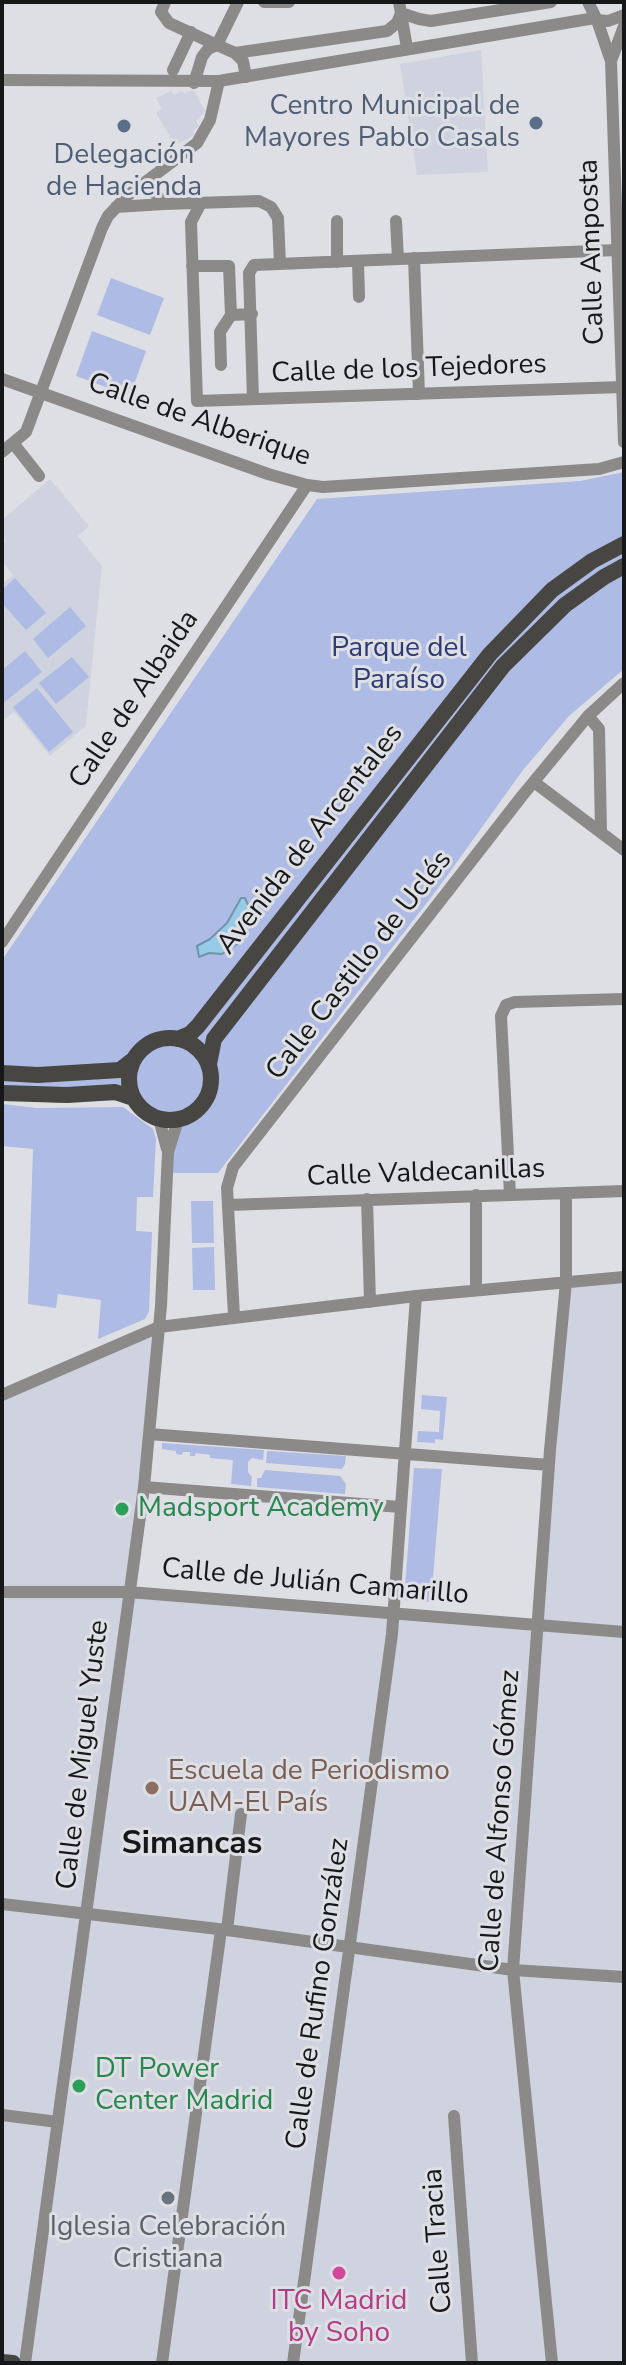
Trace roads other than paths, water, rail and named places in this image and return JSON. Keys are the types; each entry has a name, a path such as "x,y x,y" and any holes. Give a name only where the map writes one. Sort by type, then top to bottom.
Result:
{"main road":[{"name":"Avenida de Arcentales","path":"178,1039 198,1026 490,654 552,590 592,561 624,544"},
{"name":"Avenida de Arcentales","path":"209,1064 214,1039 503,666 565,605 624,566"},
{"path":"2,1073 38,1075 120,1070 156,1040 178,1039 197,1047 209,1064 212,1082 207,1099 195,1113 178,1120 159,1119 144,1111 133,1098 129,1074 134,1059"},
{"path":"2,1093 67,1095 115,1092 133,1098"},
{"path":"2,2362 13,2363"}],"street":[{"path":"165,2 161,12 163,17 235,53 243,61 246,77"},
{"path":"194,83 202,57 208,49 217,45 238,2"},
{"path":"264,2 289,2"},
{"path":"400,7 419,19 431,21 551,2"},
{"path":"569,21 581,13 588,3"},
{"name":"Calle Amposta","path":"588,3 611,61 618,148 620,232 617,250 624,442"},
{"path":"235,53 387,31 397,23 400,7"},
{"path":"400,7 407,48"},
{"path":"2,80 219,81 569,21 608,21 624,15"},
{"name":"Calle Amposta","path":"611,61 624,26"},
{"path":"173,70 191,32"},
{"path":"2,452 26,432 102,228 116,207 197,143 210,120 219,81"},
{"path":"148,180 151,189 164,204"},
{"path":"116,207 259,201 271,207 278,218 280,264"},
{"path":"201,203 191,222 192,266 229,266 231,315 220,332 221,365"},
{"path":"337,221 337,262"},
{"path":"396,221 398,259"},
{"path":"253,399 249,273 254,265 617,250"},
{"path":"414,258 419,394"},
{"path":"358,261 359,297"},
{"name":"Calle de los Tejedores","path":"192,266 197,401 622,387"},
{"path":"231,315 252,314"},
{"name":"Calle de Alberique","path":"2,379 268,474 307,485 323,487 599,469 624,462"},
{"path":"13,443 39,476"},
{"name":"Calle de Albaida","path":"2,942 307,485"},
{"name":"Calle Castillo de Uclés","path":"234,1316 227,1188 233,1167 534,782 588,716 624,683"},
{"path":"588,716 599,729 601,832"},
{"path":"534,782 624,850"},
{"path":"510,1195 501,1016 506,1005 515,1002 624,999"},
{"name":"Calle de Miguel Yuste","path":"159,1119 168,1152"},
{"name":"Calle de Miguel Yuste","path":"25,2363 144,1487 159,1327 168,1152 178,1120"},
{"name":"Calle Valdecanillas","path":"229,1205 624,1191"},
{"name":"Calle de Alfonso Gómez","path":"552,2363 513,1970 549,1465 566,1282 566,1193"},
{"path":"476,1195 476,1290"},
{"path":"367,1199 370,1302"},
{"path":"2,1395 159,1327 416,1296 624,1277"},
{"name":"Calle de Rufino González","path":"293,2363 394,1613 416,1296"},
{"path":"149,1434 549,1465"},
{"path":"144,1487 400,1507"},
{"name":"Calle de Julián Camarillo","path":"2,1592 129,1592 624,1632"},
{"path":"162,2363 241,1814"},
{"path":"2,1904 224,1930 513,1970 624,1977"},
{"path":"2,2115 58,2122"},
{"name":"Calle Tracia","path":"454,2116 472,2363"}],"place":[{"name":"Centro Municipal de Mayores Pablo Casals","path":"536,123"},
{"name":"Delegación de Hacienda","path":"124,126"},
{"name":"Madsport Academy","path":"122,1509"},
{"name":"Escuela de Periodismo UAM-El País","path":"152,1788"},
{"name":"DT Power Center Madrid","path":"79,2086"},
{"name":"Iglesia Celebración Cristiana","path":"168,2198"},
{"name":"ITC Madrid by Soho","path":"339,2273"}],"district":[{"name":"Simancas","path":"192,1845"}],"park label":[{"name":"Parque del Paraíso","path":"399,665"}]}
